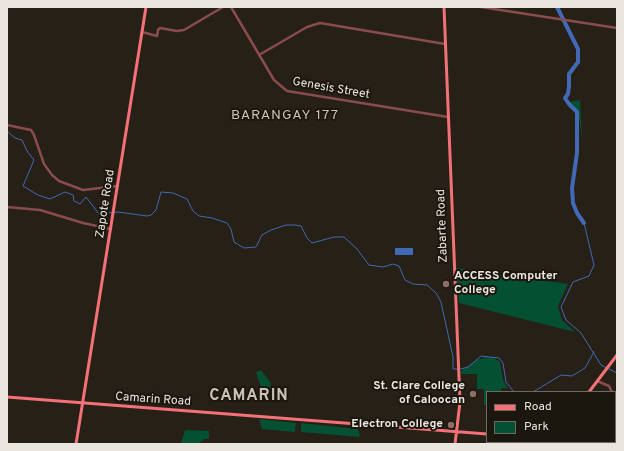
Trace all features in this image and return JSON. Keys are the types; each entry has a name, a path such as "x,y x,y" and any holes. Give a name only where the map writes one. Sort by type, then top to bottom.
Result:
{"main road":[{"name":"Zapote Road","path":"76,444 146,7"},
{"name":"Zabarte Road","path":"444,7 460,402 458,431 455,444"},
{"path":"590,391 617,355"},
{"name":"Camarin Road","path":"7,397 82,404 486,434"}],"street":[{"path":"142,32 157,36 159,29 184,30 223,7"},
{"name":"Genesis Street","path":"231,7 276,83 287,91 448,117"},
{"path":"481,7 617,28"},
{"path":"259,55 307,27 324,24 445,44"},
{"path":"7,125 27,128 33,132 48,172 59,181 83,190 118,186"},
{"path":"7,207 40,210 83,223 111,229"},
{"path":"597,381 610,386 612,391"}],"green space":[{"path":"580,100 582,139 578,111 569,102"},
{"path":"456,268 568,284 558,306 562,320 575,332 459,303"},
{"path":"486,357 494,358 500,362 503,380 508,388 501,388 501,391 486,391 486,405 484,405 484,389 477,389 477,374 461,374 461,371 477,360"},
{"path":"261,370 271,383 270,388 261,387 256,372"},
{"path":"259,419 296,423 295,432 262,429"},
{"path":"301,423 358,429 360,437 301,432"},
{"path":"185,430 209,431 209,439 204,439 198,444 181,443"}],"water":[{"path":"395,248 413,248 413,255 395,255"}],"waterway":[{"path":"557,7 578,49 578,62 569,74 568,94 565,98 577,112 577,153 572,188 573,203 577,213 584,223"},
{"path":"7,131 15,138 22,140 27,151 34,160 23,186 38,195 50,199 65,192 73,195 74,201 80,204 86,197 99,214 118,212 147,216 151,215 156,210 161,192 173,193 187,199 193,211 199,216 212,218 227,223 231,229 234,242 244,248 256,247 262,235 271,230 286,225 295,225 301,226 307,238 312,243 334,237 344,237 357,249 369,265 383,267 393,264 399,266 405,280 413,284 427,285 436,293 441,302 453,357 453,369 457,369"},
{"path":"584,223 594,265 589,276 573,282 561,307 566,320 581,333 601,365 617,373"},
{"path":"535,391 561,375 572,376 585,368 594,352"},
{"path":"461,369 468,367 481,356 499,358 503,363 506,382 513,391"}],"place":[{"name":"ACCESS Computer College","path":"446,284"},
{"name":"St. Clare College of Caloocan","path":"473,394"},
{"name":"Electron College","path":"451,425"}],"district":[{"name":"BARANGAY 177","path":"285,116"},
{"name":"CAMARIN","path":"249,397"}]}
